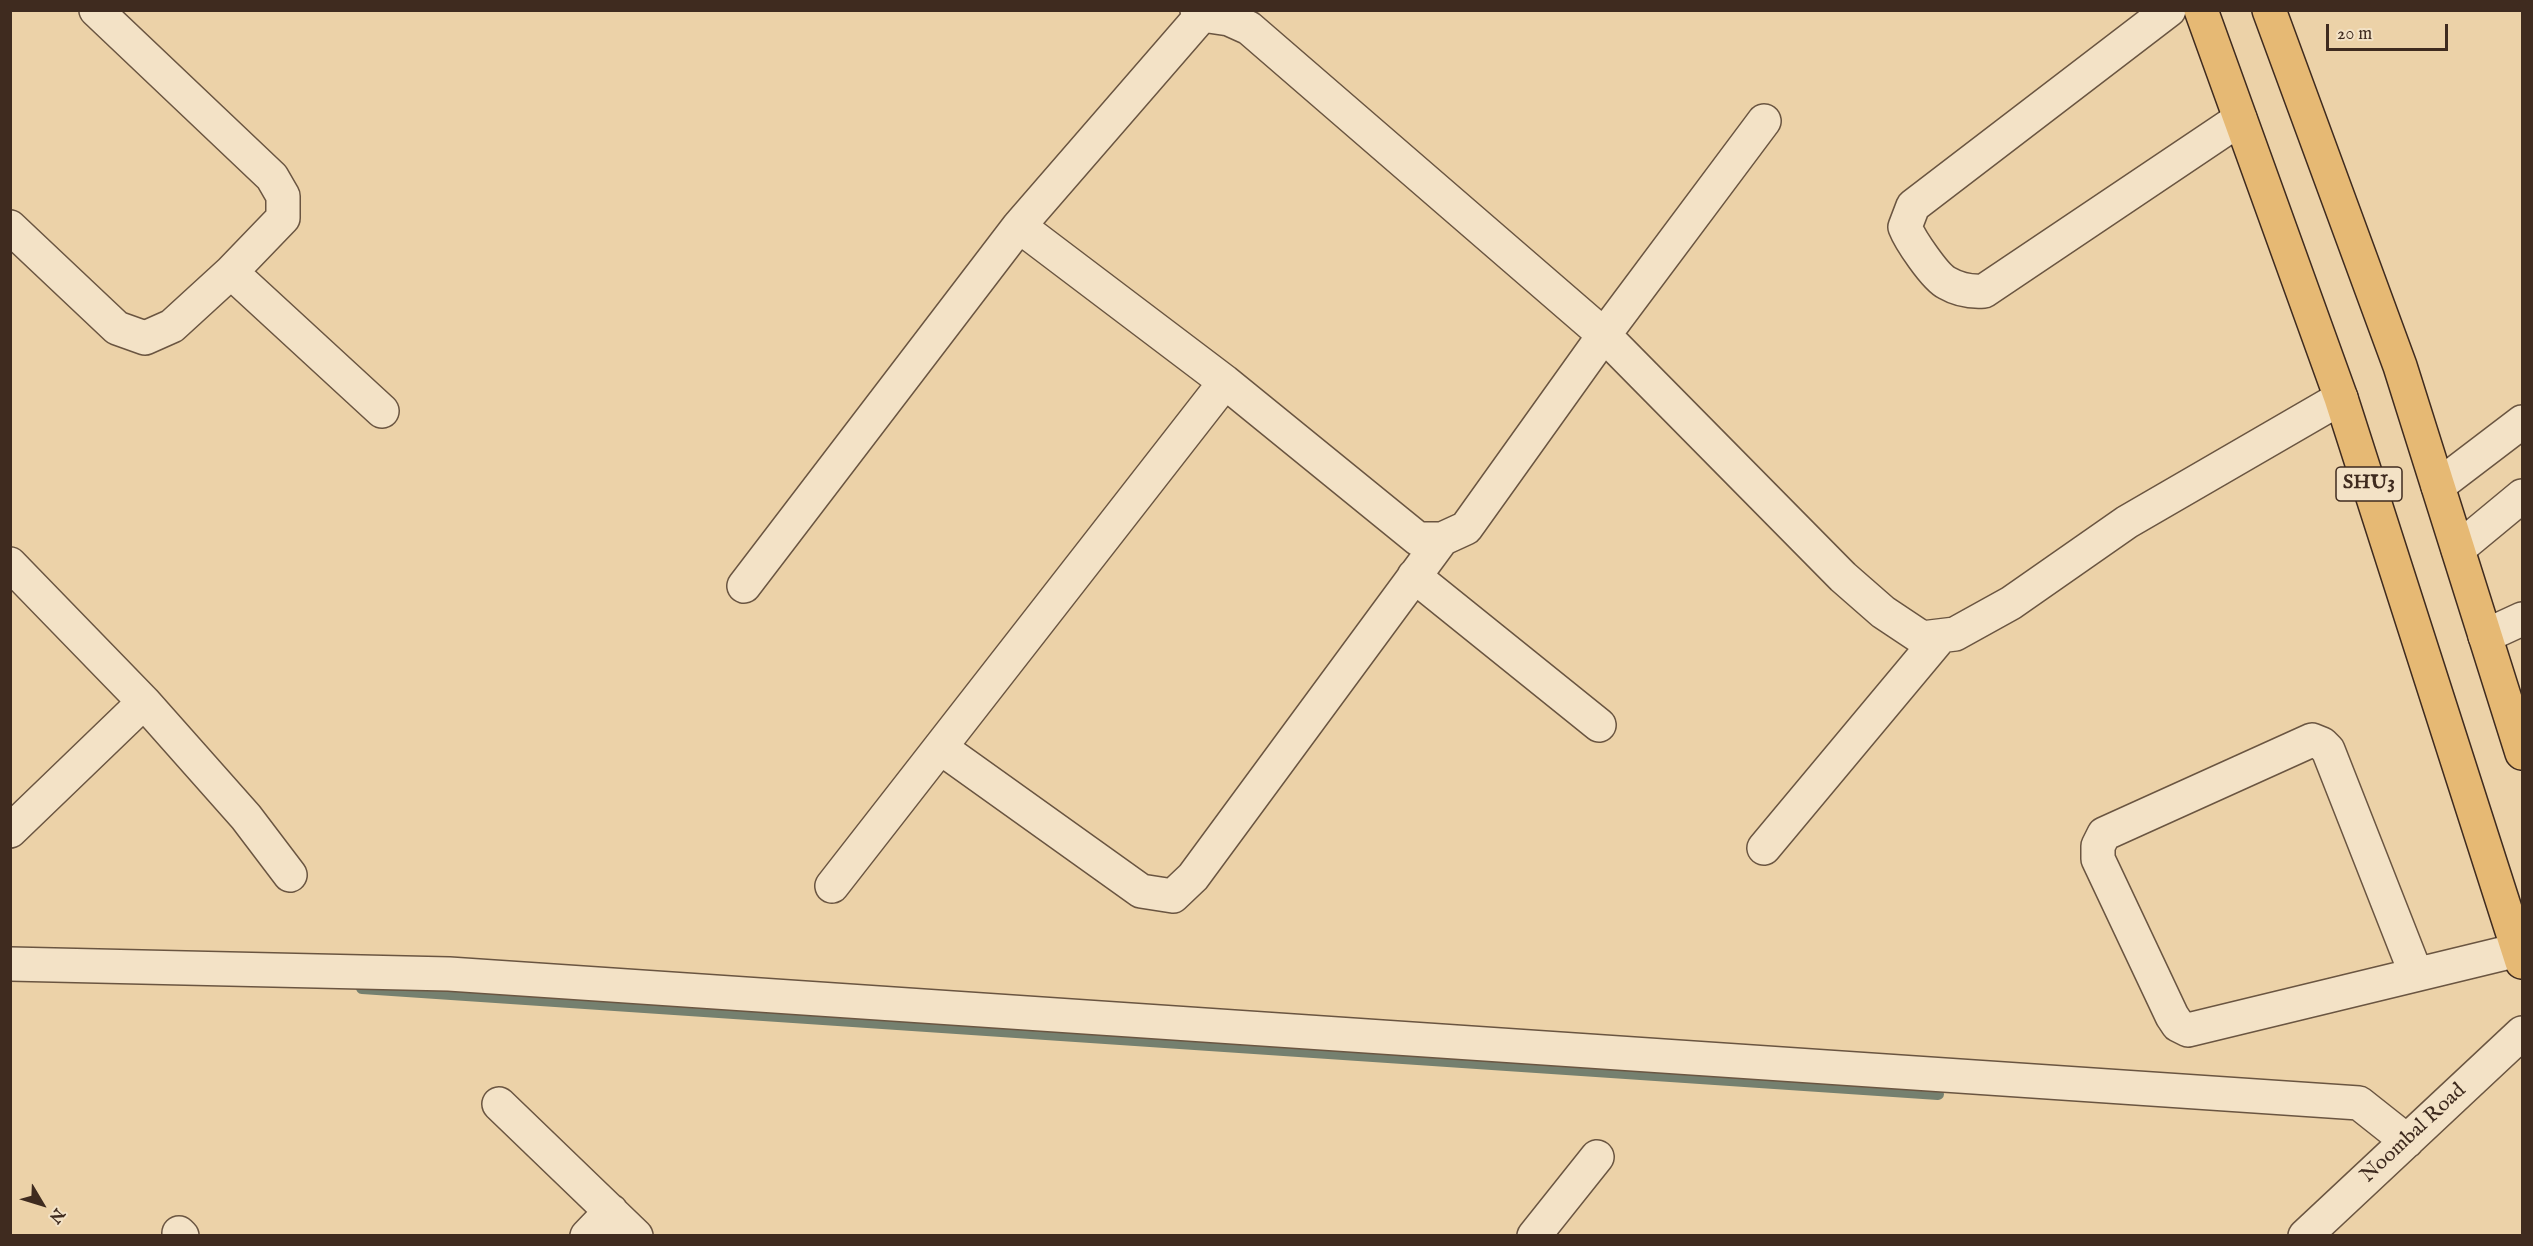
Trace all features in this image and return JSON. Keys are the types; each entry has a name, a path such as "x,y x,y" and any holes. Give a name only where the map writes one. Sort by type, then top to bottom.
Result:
{"main road":[{"name":"SHU3","path":"2201,10 2341,398 2520,956"},
{"name":"SHU3","path":"2269,10 2400,366 2523,753"}],"street":[{"path":"10,227 117,328 145,338 172,326 231,272 282,218 283,196 272,177 96,10"},
{"path":"2169,10 1913,206 1905,227 1910,240 1945,282 1967,292 1984,291 2240,118"},
{"path":"744,586 1019,226 1199,13 1229,19 1249,28 1604,334 1843,577 1883,612 1922,638 1955,634 2011,603 2127,522 2341,398"},
{"path":"1019,226 1225,382 1418,539 1442,539 1466,528 1604,334 1764,121"},
{"path":"231,272 382,411"},
{"path":"832,886 1225,382"},
{"path":"2438,486 2523,422"},
{"path":"2458,549 2523,496"},
{"path":"941,748 1141,891 1173,896 1193,877 1442,539"},
{"path":"10,564 144,702 246,817 290,874"},
{"path":"1414,576 1599,725"},
{"path":"2485,636 2523,618"},
{"path":"1764,848 1941,636"},
{"path":"10,831 144,702"},
{"path":"2416,974 2328,750 2322,744 2312,740 2104,834 2098,846 2098,859 2172,1016 2178,1025 2188,1030 2416,974 2520,956"},
{"path":"10,964 449,974 2347,1102 2359,1103 2407,1141"},
{"name":"Noombal Road","path":"2305,1236 2523,1033"},
{"path":"499,1104 636,1236"},
{"path":"1534,1236 1597,1157"},
{"path":"587,1236 611,1211"}],"waterway":[{"path":"362,988 1938,1094"}]}
